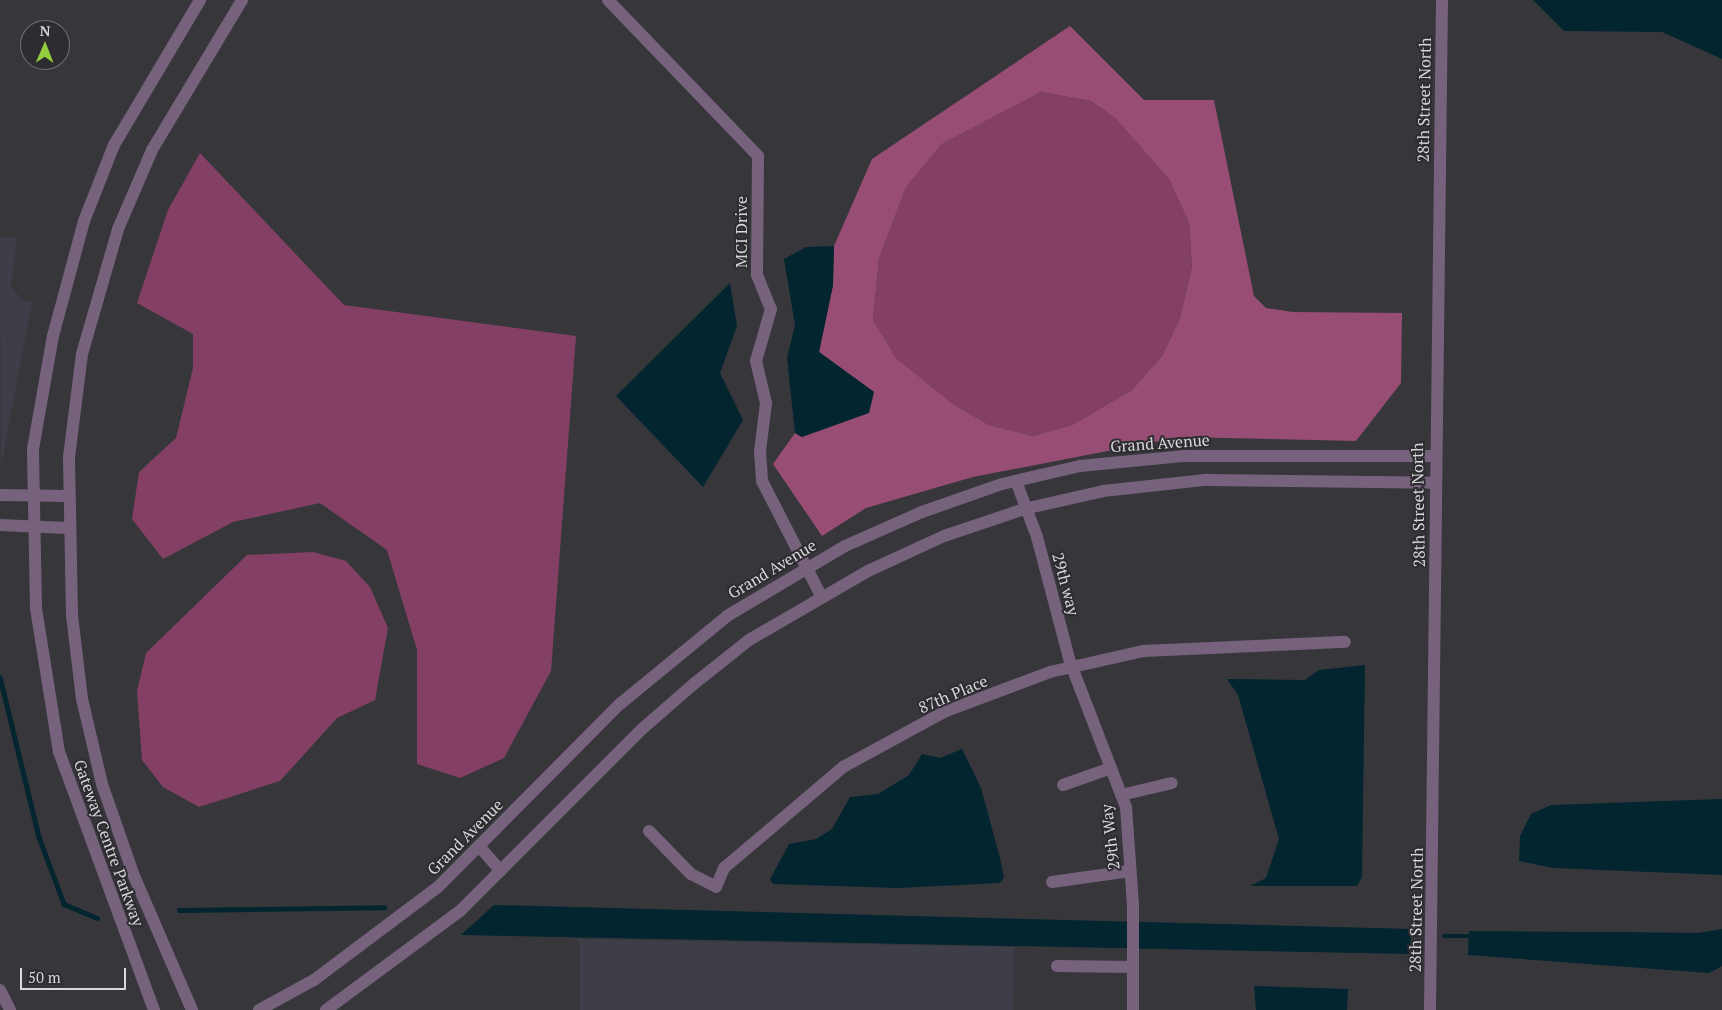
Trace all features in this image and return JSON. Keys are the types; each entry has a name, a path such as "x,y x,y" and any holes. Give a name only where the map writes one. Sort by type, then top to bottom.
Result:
{"street":[{"name":"Gateway Centre Parkway","path":"154,1010 59,752 36,608 31,526 32,496 41,394 84,221 114,145 200,0"},
{"name":"Gateway Centre Parkway","path":"192,1010 134,876 102,784 82,699 67,528 68,496 82,354 118,229 152,150 242,0"},
{"name":"MCI Drive","path":"608,0 758,156 757,275 771,309 756,361 767,416 760,467 762,481 804,568 821,596"},
{"name":"28th Street North","path":"1430,1010 1435,483 1433,456 1442,0"},
{"name":"Grand Avenue","path":"259,1010 314,980 388,927 479,846 620,704 672,659 727,616 804,568 922,512 1016,481 1080,466 1183,456 1433,456"},
{"path":"326,1010 418,946 501,871 672,703 749,640 821,596 944,536 1024,509 1103,491 1206,480 1435,483"},
{"name":"29th way","path":"1016,481 1024,509 1037,537 1073,668"},
{"path":"0,495 68,496"},
{"path":"0,526 67,528"},
{"name":"87th Place","path":"649,831 691,874 716,887 724,868 843,767 944,712 1050,672 1143,651 1345,642"},
{"name":"29th Way","path":"1073,668 1121,795 1130,871 1133,1010"},
{"path":"1064,785 1111,768"},
{"path":"1121,795 1172,783"},
{"path":"479,846 501,871"},
{"path":"1052,882 1130,871"},
{"path":"1056,966 1133,967"},
{"path":"0,990 10,1010"}],"shaded area":[{"path":"1070,26 1144,100 1214,100 1254,296 1266,308 1293,312 1402,313 1401,383 1356,441 1180,437 973,477 866,508 822,536 773,464 795,433 802,437 874,392 819,352 833,285 834,246 872,159","holes":["1041,92 1091,101 1115,118 1169,179 1189,223 1192,266 1180,318 1162,356 1132,390 1072,425 1033,436 989,425 953,404 896,358 873,320 879,259 906,187 942,144"]},
{"path":"1041,92 1091,101 1115,118 1169,179 1189,223 1192,266 1180,318 1162,356 1132,390 1072,425 1033,436 989,425 953,404 896,358 873,320 879,259 906,187 942,144"},
{"path":"200,153 344,305 576,336 551,671 504,758 460,778 417,764 417,650 387,550 320,503 233,522 163,559 132,519 139,472 176,438 193,368 193,334 137,303 168,210"},
{"path":"0,237 17,237 11,287 23,301 32,301 1,467"},
{"path":"313,552 346,561 370,587 388,628 375,700 337,718 280,781 199,807 163,787 142,760 137,691 146,653 247,555"},
{"path":"576,939 1014,947 1013,1010 580,1010 580,944"}],"water":[{"path":"1533,0 1722,0 1722,59 1662,32 1564,31"},
{"path":"834,246 833,285 819,352 874,392 869,413 802,437 795,433 787,358 795,325 784,259 806,247"},
{"path":"730,283 737,326 720,373 743,420 703,487 616,396"},
{"path":"1365,665 1362,877 1357,886 1250,886 1266,878 1279,839 1238,695 1227,679 1305,680 1319,670"},
{"path":"962,749 981,788 1004,878 1000,883 898,888 773,884 770,879 789,844 816,839 832,829 850,797 878,794 909,775 922,754 940,758"},
{"path":"1722,799 1722,875 1553,868 1519,861 1520,836 1531,814 1551,805"},
{"path":"494,905 1412,929 1409,954 461,935"},
{"path":"1469,931 1722,933 1722,966 1709,973 1468,955"},
{"path":"1254,986 1348,989 1347,1010 1256,1010"}],"waterway":[{"path":"0,677 39,837 64,904 97,918"},
{"path":"179,910 384,907"},
{"path":"1699,935 1722,931"},
{"path":"1594,934 1659,935"},
{"path":"1406,935 1419,935"},
{"path":"1444,936 1474,936"}]}
